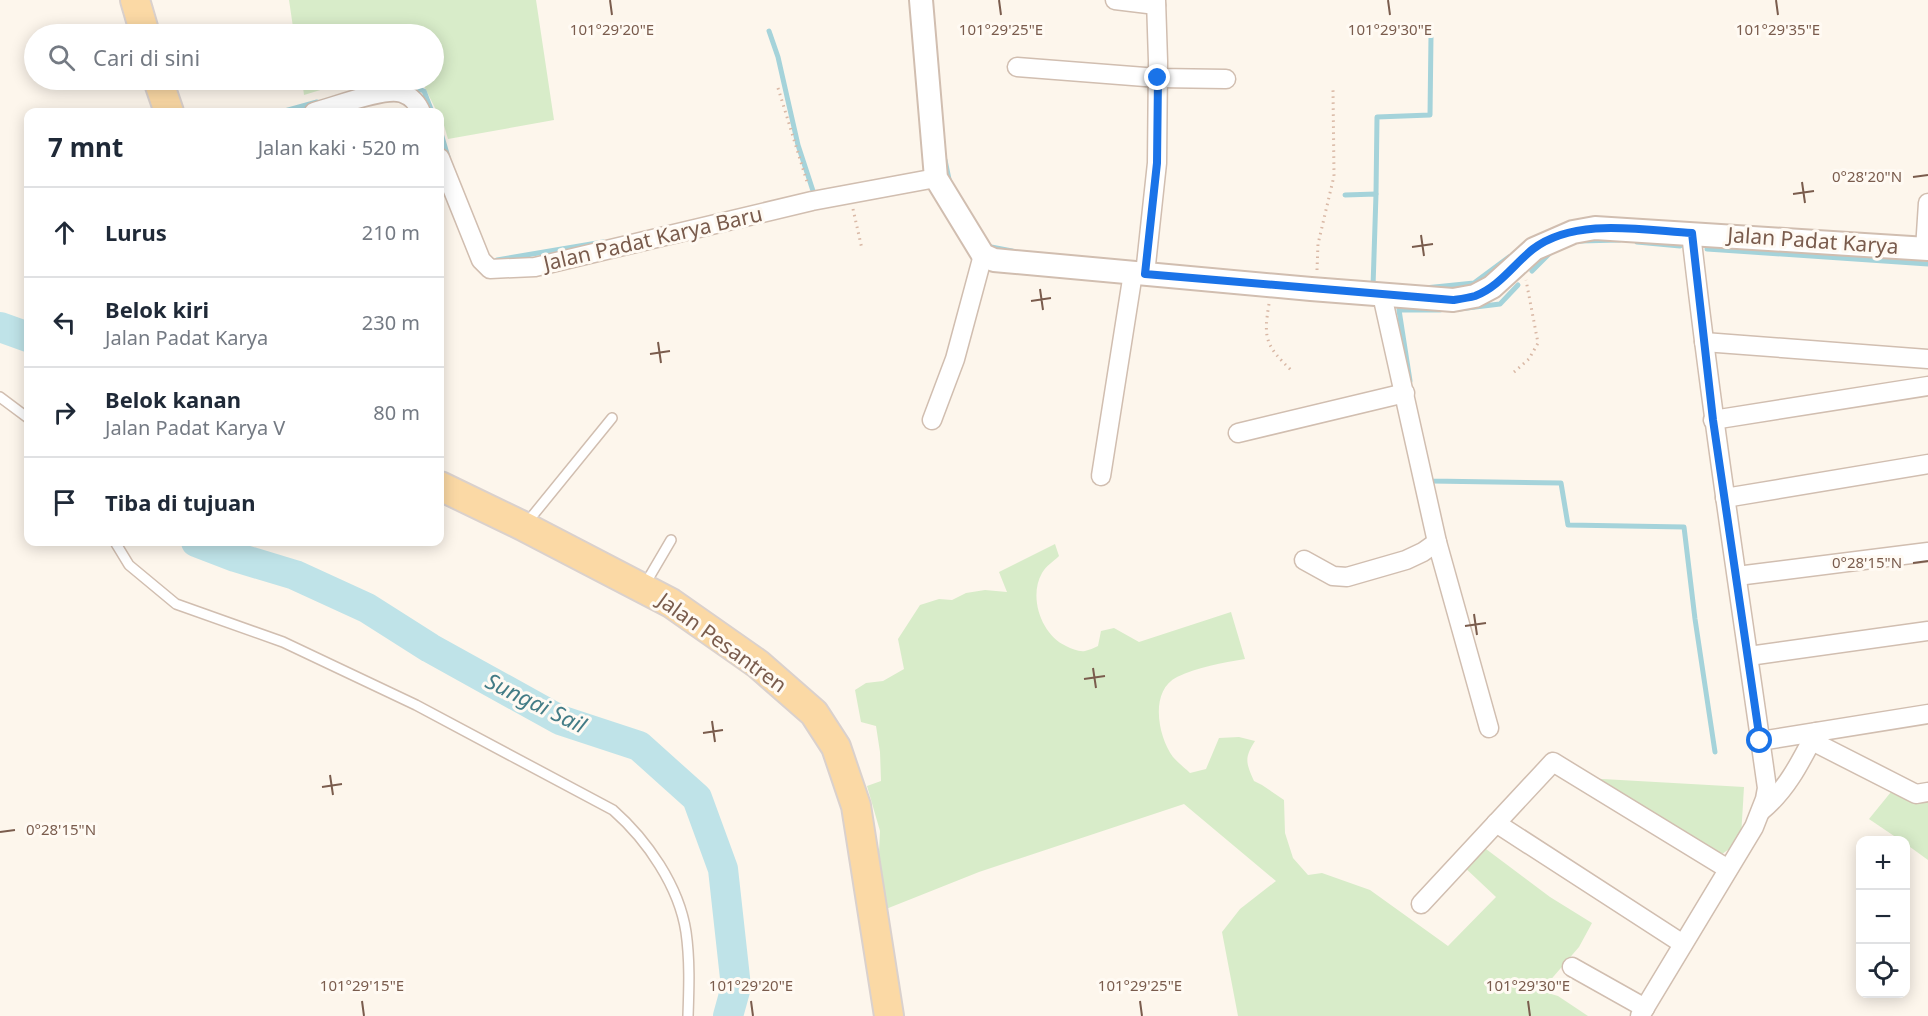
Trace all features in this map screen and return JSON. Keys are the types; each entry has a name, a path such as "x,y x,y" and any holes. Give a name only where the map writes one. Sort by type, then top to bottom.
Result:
{"main road":[{"path":"135,0 142,24"},
{"path":"161,90 168,108"},
{"name":"Jalan Pesantren","path":"444,488 671,603 758,664 814,713 836,747 848,777 862,835 889,1016"}],"street":[{"path":"921,0 936,178 983,255 955,359 932,420"},
{"path":"1101,476 1139,274 1157,163 1156,2 1115,0"},
{"path":"1017,67 1158,78 1226,79"},
{"path":"328,108 380,93 402,93 419,108"},
{"name":"Jalan Padat Karya Baru","path":"444,168 481,260 490,269 508,270 535,267 812,201 936,178"},
{"path":"1927,249 1928,203"},
{"name":"Jalan Padat Karya","path":"983,255 994,260 1139,274 1453,300 1475,296 1492,287 1534,249 1549,241 1573,231 1595,228 1927,249"},
{"path":"1572,967 1642,1012 1754,827 1767,788 1713,420 1692,233"},
{"path":"1382,295 1437,542 1489,728"},
{"path":"1704,342 1928,359"},
{"path":"1713,420 1928,386"},
{"path":"1238,433 1405,393"},
{"path":"1725,498 1928,464"},
{"path":"1304,560 1333,576 1347,577 1406,560 1424,552 1437,542"},
{"path":"1737,576 1928,552"},
{"path":"1749,656 1928,631"},
{"path":"1760,741 1814,736 1928,714"},
{"path":"1814,736 1916,794 1928,792"},
{"path":"1761,811 1784,788 1814,736"},
{"path":"1421,904 1553,762 1728,868"},
{"path":"1496,823 1683,944"}],"lane":[{"path":"0,397 24,415"},
{"path":"523,526 612,418"},
{"path":"643,588 671,540"},
{"path":"117,546 129,565 176,604 283,642 416,705 613,810 631,826 650,852 679,904 686,931 690,975 688,1016"}],"path":[{"path":"778,88 812,201"},
{"path":"1311,289 1317,271 1318,244 1334,176 1334,90"},
{"path":"850,194 862,249"},
{"path":"1514,372 1529,359 1538,343 1522,261"},
{"path":"1273,286 1265,334 1274,354 1292,371"}],"green space":[{"path":"289,0 536,0 554,120 448,139 444,126 444,108 435,108 426,90 444,90 444,24 293,24"},
{"path":"303,90 320,90 304,95"},
{"path":"1055,544 1059,556 1042,573 1036,593 1037,604 1044,625 1050,633 1058,641 1073,649 1085,651 1098,646 1101,631 1114,628 1139,642 1231,612 1245,659 1202,668 1177,677 1168,684 1159,703 1163,738 1175,759 1190,773 1206,769 1219,738 1239,737 1255,741 1248,756 1251,775 1254,781 1284,800 1285,833 1293,858 1308,875 1322,873 1370,890 1448,946 1496,897 1462,865 1482,846 1550,897 1592,923 1579,947 1541,991 1558,996 1588,1016 1238,1016 1222,932 1240,909 1276,881 1184,804 979,872 886,909 878,873 880,831 867,786 881,781 880,752 876,726 861,722 855,690 866,683 883,681 904,669 898,639 920,605 939,599 952,600 966,593 985,590 1007,592 999,572"},
{"path":"1585,778 1744,787 1741,837 1736,844 1718,857"},
{"path":"1891,792 1920,801 1928,800 1928,860 1910,847 1910,836 1894,836 1869,819"}],"waterway":[{"path":"769,31 778,57 798,145 814,194"},
{"path":"1376,194 1377,117 1430,115 1431,36"},
{"path":"421,90 424,91 430,108"},
{"path":"295,108 317,102"},
{"path":"444,144 448,157"},
{"path":"945,160 950,184"},
{"path":"1345,195 1376,194 1373,287"},
{"path":"1580,241 1619,240"},
{"path":"497,260 603,242"},
{"path":"1637,242 1680,246"},
{"path":"986,246 1012,251"},
{"path":"1707,249 1928,264"},
{"path":"1532,271 1553,250"},
{"path":"1425,288 1474,283 1509,257"},
{"path":"1459,309 1500,304 1518,285"},
{"path":"1410,381 1399,310 1440,310"},
{"name":"Sungai Sail","path":"0,327 24,336"},
{"path":"1430,478 1431,481 1561,483 1568,525 1684,527 1715,752"},
{"name":"Sungai Sail","path":"206,546 295,575 367,608 430,648 560,720 639,746 697,798 723,869 736,987 728,1016"}],"route":[{"path":"1158,78 1157,163 1145,274 1453,300 1475,296 1492,287 1534,249 1573,231 1595,228 1692,233 1713,420 1760,741"}]}
